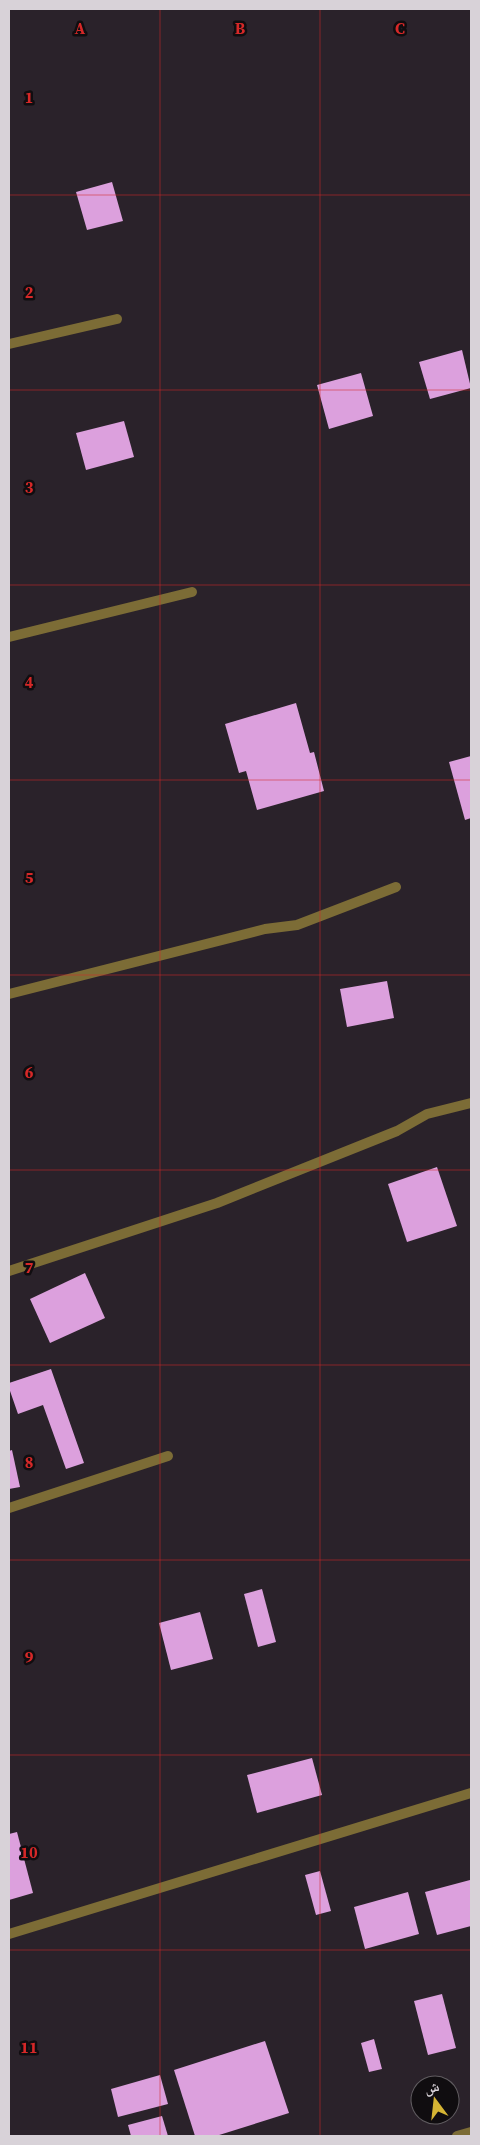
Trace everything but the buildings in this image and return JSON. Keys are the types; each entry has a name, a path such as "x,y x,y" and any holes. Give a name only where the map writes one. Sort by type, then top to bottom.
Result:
{"street":[{"path":"9,344 117,318"},
{"path":"9,637 192,592"},
{"path":"9,994 265,929 296,925 396,886"},
{"path":"9,1271 217,1203 397,1131 427,1114 471,1104"},
{"path":"9,1508 168,1456"},
{"path":"9,1934 471,1793"},
{"path":"457,2136 471,2132"}]}
